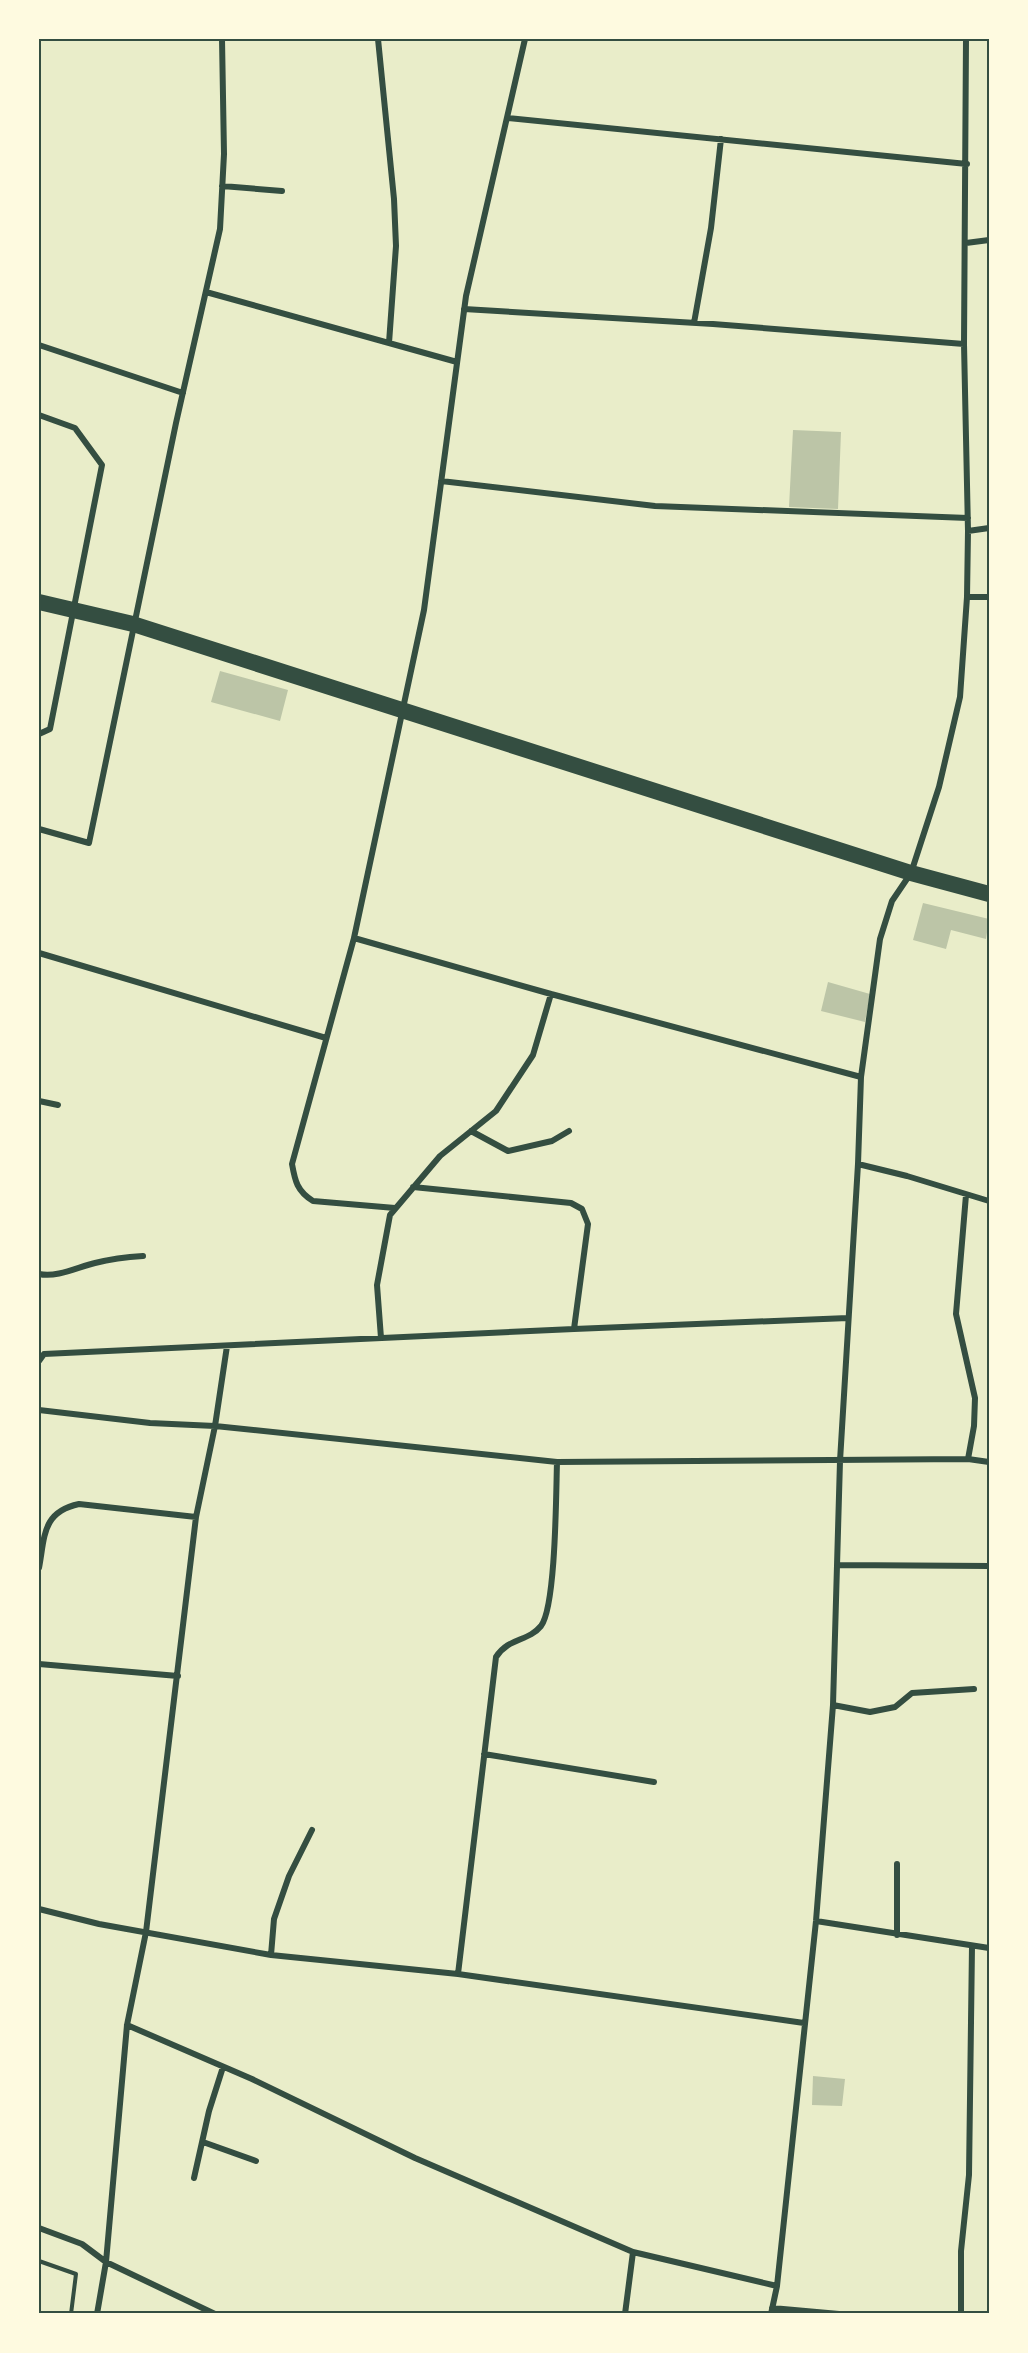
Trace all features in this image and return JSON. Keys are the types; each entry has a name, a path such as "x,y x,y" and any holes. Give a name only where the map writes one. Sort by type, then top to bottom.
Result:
{"highway":[{"path":"39,602 133,624 911,873 989,894"}],"street":[{"path":"39,829 88,843 219,229 224,154 222,39"},
{"path":"378,39 394,199 396,246 388,343"},
{"path":"395,1208 313,1201 304,1196 296,1185 292,1164 354,938 404,711 424,610 464,309 525,39"},
{"path":"839,2314 772,2311 777,2286 816,1921 833,1705 840,1461 861,1077 880,939 892,901 911,873 939,787 960,697 967,597 968,531 964,344 967,164 966,39"},
{"path":"507,117 967,164"},
{"path":"694,323 711,228 721,139"},
{"path":"222,186 282,191"},
{"path":"966,243 989,240"},
{"path":"206,292 457,362"},
{"path":"464,309 694,323 964,344"},
{"path":"39,345 183,393"},
{"path":"39,415 75,428 102,465 50,729 39,734"},
{"path":"441,482 655,506 968,518"},
{"path":"968,531 989,528"},
{"path":"967,597 989,597"},
{"path":"354,938 550,994 861,1077"},
{"path":"39,953 326,1038"},
{"path":"381,1338 377,1285 390,1215 440,1156 496,1111 533,1055 550,994"},
{"path":"39,1101 58,1105"},
{"path":"471,1131 508,1151 552,1141 569,1131"},
{"path":"858,1164 989,1201"},
{"path":"413,1187 571,1203 582,1209 588,1224 574,1329"},
{"path":"966,1195 956,1314 975,1398 974,1426 968,1460"},
{"path":"39,1274 45,1275 121,1258 143,1257"},
{"path":"39,1361 45,1354 848,1318"},
{"path":"97,2314 106,2262 127,2025 146,1932 196,1517 215,1426 227,1346"},
{"path":"39,1410 150,1423 215,1426 557,1462 968,1460 989,1462"},
{"path":"458,1974 496,1657 502,1648 513,1641 529,1636 540,1627 546,1617 551,1590 557,1462"},
{"path":"39,1568 46,1530 54,1515 63,1508 79,1504 196,1517"},
{"path":"837,1565 989,1566"},
{"path":"39,1664 178,1676"},
{"path":"833,1705 870,1713 895,1707 912,1693 974,1689"},
{"path":"484,1754 654,1782"},
{"path":"272,1955 274,1919 289,1876 312,1830"},
{"path":"897,1864 897,1935"},
{"path":"39,1909 99,1924 272,1955 458,1974 804,2023"},
{"path":"816,1921 989,1948"},
{"path":"961,2314 961,2251 969,2175 972,1946"},
{"path":"127,2025 223,2067 415,2158 633,2252 777,2286"},
{"path":"194,2178 223,2067"},
{"path":"202,2142 256,2161"},
{"path":"39,2228 82,2244 106,2262 215,2314"},
{"path":"624,2314 633,2252"}],"path":[{"path":"39,2261 76,2274 71,2314"}],"building":[{"path":"793,430 841,432 838,509 789,507"},
{"path":"220,671 288,690 280,721 211,702"},
{"path":"923,903 989,919 986,939 951,930 946,949 913,940"},
{"path":"828,982 870,994 865,1022 821,1011"},
{"path":"813,2076 845,2079 842,2106 812,2105"}]}
